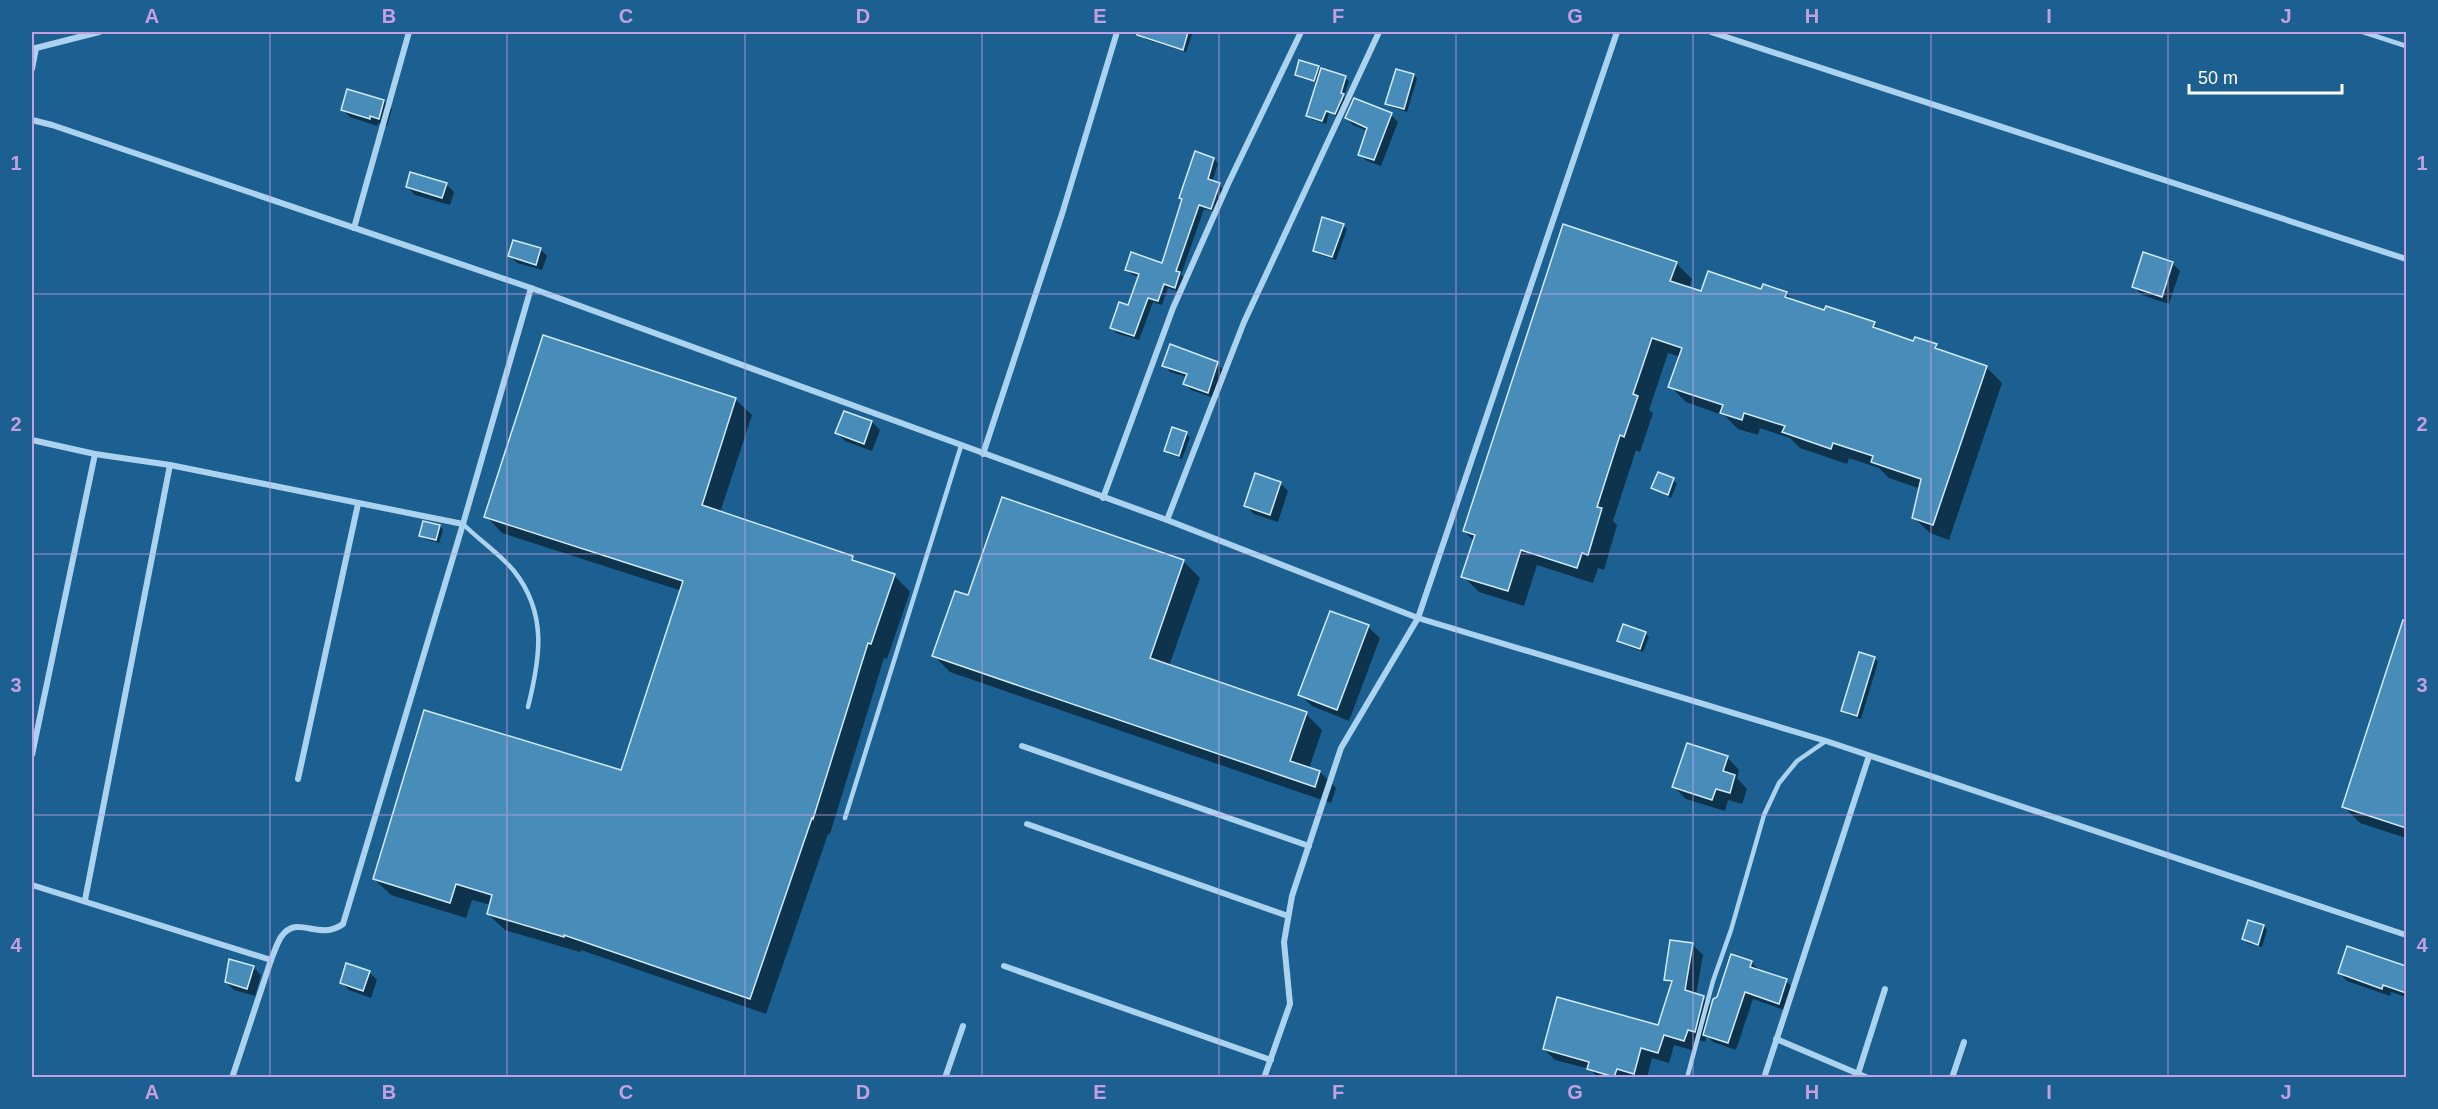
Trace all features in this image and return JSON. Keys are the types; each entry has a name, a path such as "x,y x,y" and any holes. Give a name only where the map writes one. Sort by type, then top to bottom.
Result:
{"street":[{"path":"32,69 34,48 99,32"},
{"path":"354,228 409,32"},
{"path":"983,454 1062,214 1116,32"},
{"path":"1103,498 1173,308 1228,184 1301,32"},
{"path":"1167,520 1244,322 1379,32"},
{"path":"1264,1077 1290,1004 1284,942 1292,896 1341,748 1418,618 1617,32"},
{"path":"1711,32 2406,259"},
{"path":"32,120 531,288 1167,520 1418,618 1826,741 2406,935"},
{"path":"232,1077 271,960 281,937 297,926 327,932 343,924 531,288"},
{"path":"32,440 95,454 170,465 463,524"},
{"path":"32,755 95,454"},
{"path":"85,900 170,465"},
{"path":"298,779 358,504"},
{"path":"1022,746 1309,846"},
{"path":"1764,1077 1869,756"},
{"path":"1027,824 1288,916"},
{"path":"32,885 271,960"},
{"path":"1004,966 1270,1060"},
{"path":"1857,1076 1885,989"},
{"path":"945,1077 963,1026"},
{"path":"1776,1039 1857,1076 1868,1077"},
{"path":"1952,1077 1964,1042"}],"lane":[{"path":"2363,32 2406,46"},
{"path":"845,818 961,446"},
{"path":"463,524 513,571 531,598 539,633 538,667 528,707"},
{"path":"1687,1077 1713,981 1731,930 1764,815 1779,783 1797,761 1826,741"}],"building":[{"path":"1137,32 1188,32 1183,50 1137,35"},
{"path":"1299,60 1319,66 1314,81 1295,75"},
{"path":"1321,68 1346,76 1341,93 1344,94 1335,114 1326,111 1322,121 1306,116"},
{"path":"1396,69 1414,74 1404,109 1385,104"},
{"path":"347,89 384,100 379,119 370,116 370,119 341,110"},
{"path":"1354,98 1392,113 1374,160 1358,155 1367,128 1345,118"},
{"path":"1195,151 1214,158 1208,179 1220,183 1211,209 1199,205 1176,271 1180,272 1175,288 1164,284 1158,301 1148,298 1134,336 1110,328 1119,302 1128,305 1139,274 1125,270 1131,252 1162,263 1182,199 1179,198"},
{"path":"410,172 447,183 442,198 406,187"},
{"path":"1322,217 1344,224 1332,257 1313,251"},
{"path":"1563,224 1677,262 1670,281 1701,291 1708,271 1761,289 1763,284 1787,292 1785,297 1824,310 1826,306 1875,322 1873,327 1913,341 1915,337 1937,344 1935,348 1987,366 1933,525 1912,518 1921,479 1871,462 1873,456 1833,443 1831,449 1782,432 1785,426 1744,413 1742,420 1720,413 1723,405 1668,387 1682,348 1652,338 1633,394 1638,396 1624,437 1620,435 1597,507 1602,508 1588,555 1582,553 1577,568 1521,550 1508,591 1461,577 1475,535 1463,531"},
{"path":"513,240 541,248 536,265 508,256"},
{"path":"2143,252 2173,262 2162,297 2132,287"},
{"path":"543,335 736,398 702,505 853,556 852,560 895,574 871,644 868,643 813,819 750,999 564,935 564,937 487,914 492,895 456,884 450,903 373,879 424,710 621,770 683,581 484,517"},
{"path":"1170,344 1218,362 1208,393 1183,384 1187,374 1162,366"},
{"path":"844,411 872,421 864,444 835,433"},
{"path":"1172,427 1187,432 1179,456 1164,451"},
{"path":"1658,472 1674,478 1668,495 1651,488"},
{"path":"1255,473 1281,482 1270,515 1244,506"},
{"path":"1002,497 1184,560 1150,658 1307,712 1290,761 1320,771 1315,787 932,656 955,591 968,595"},
{"path":"423,521 440,525 436,540 419,536"},
{"path":"1330,611 1369,625 1337,710 1298,695"},
{"path":"2403,620 2406,621 2406,828 2342,807"},
{"path":"1623,624 1646,632 1640,649 1617,641"},
{"path":"1859,652 1875,657 1857,716 1841,711"},
{"path":"1687,743 1728,756 1723,771 1735,775 1730,793 1716,789 1712,800 1672,787"},
{"path":"2248,920 2264,925 2258,945 2242,939"},
{"path":"1670,940 1693,943 1685,990 1704,996 1695,1032 1688,1030 1684,1041 1664,1035 1658,1053 1641,1048 1634,1074 1617,1069 1614,1077 1587,1069 1589,1062 1543,1049 1557,997 1658,1025 1672,981 1664,980"},
{"path":"2347,946 2406,966 2406,993 2383,985 2382,989 2338,973"},
{"path":"1731,954 1752,961 1750,967 1787,979 1779,1004 1745,992 1728,1043 1703,1035 1713,999 1717,997"},
{"path":"229,959 254,966 247,989 225,982"},
{"path":"346,963 370,971 363,991 340,983"}]}
